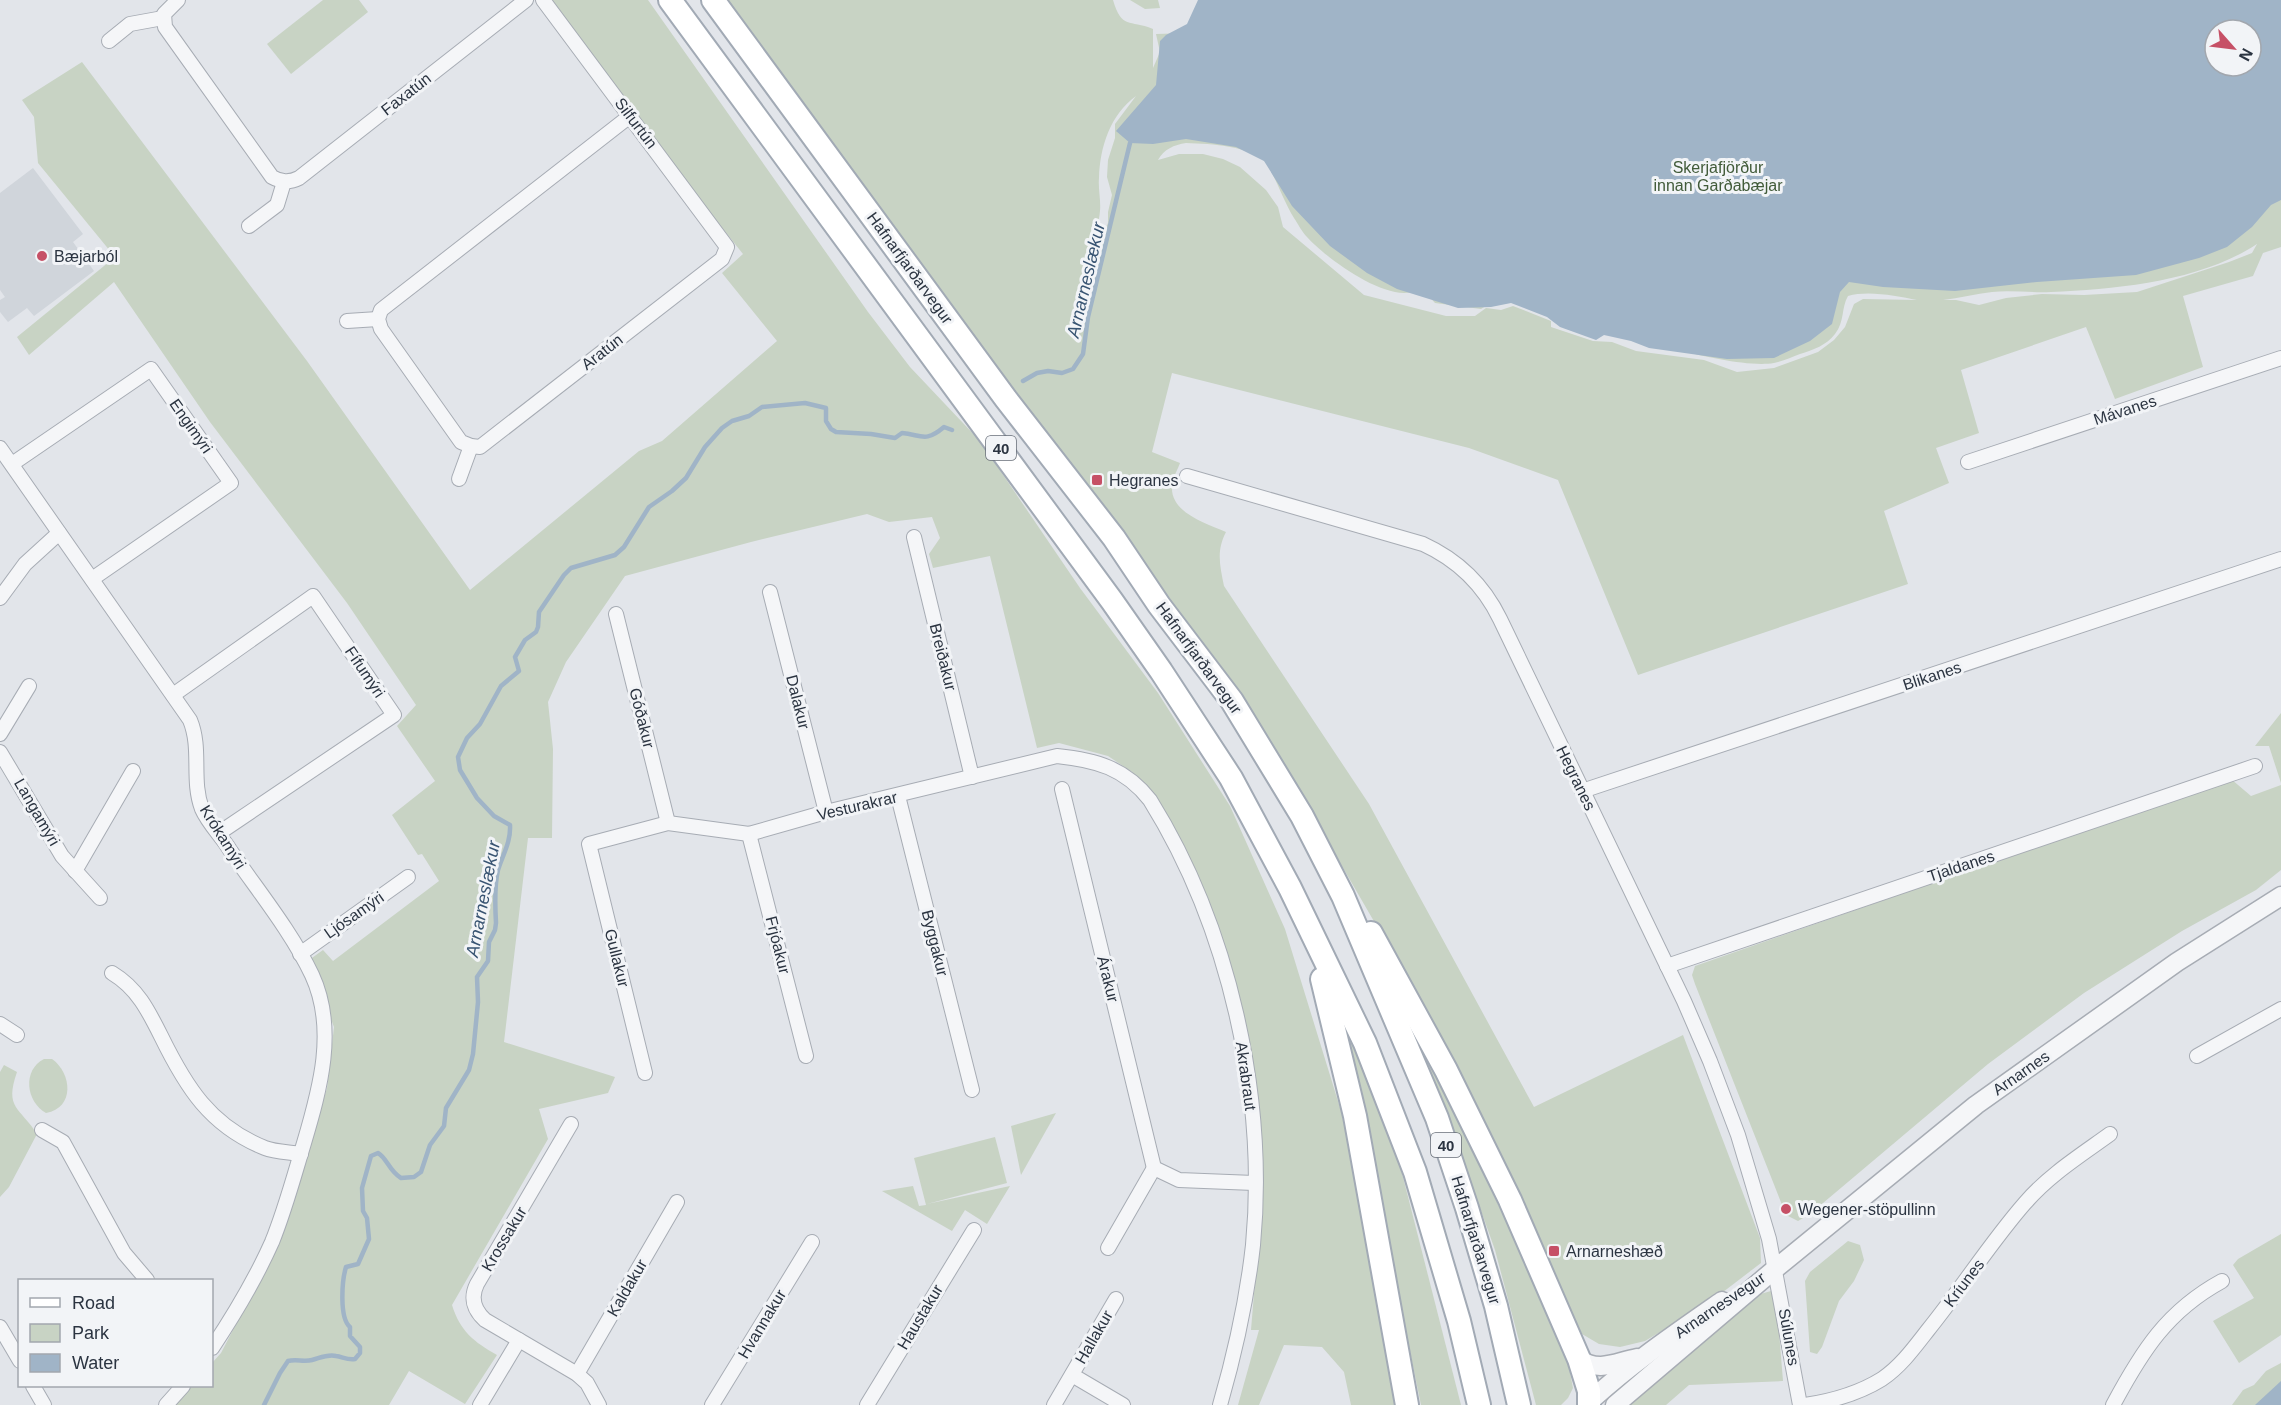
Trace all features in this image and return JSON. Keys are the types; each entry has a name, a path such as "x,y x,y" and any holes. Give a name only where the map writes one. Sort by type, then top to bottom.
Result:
{"main road":[{"name":"Hafnarfjarðarvegur","path":"670,0 1065,536 1155,662 1231,778 1303,914 1365,1043 1396,1117 1460,1321 1479,1405"},
{"name":"Hafnarfjarðarvegur","path":"712,0 1006,399 1114,538 1159,604 1232,701 1302,816 1343,896 1437,1118 1496,1306 1519,1405"},
{"path":"1343,896 1376,939 1446,1070 1510,1200 1579,1359 1589,1391 1588,1405"},
{"path":"1303,914 1331,1009 1355,1116 1407,1405"}],"street":[{"path":"178,0 166,10 163,18 168,32 272,177 284,182 277,205 249,226"},
{"name":"Faxatún","path":"284,182 299,178 526,0"},
{"name":"Silfurtún","path":"543,0 727,247"},
{"path":"109,41 130,24 163,18"},
{"path":"459,479 471,446 461,442 381,329 378,319 384,306 630,116"},
{"name":"Aratún","path":"471,446 480,447 722,259 727,247"},
{"path":"347,321 378,319"},
{"name":"Mávanes","path":"1968,462 2281,358"},
{"name":"Engimýri","path":"12,464 151,369 158,378 231,483 92,579"},
{"name":"Krókamýri","path":"0,448 193,727 197,744 197,785 203,811 300,954 318,992 325,1039 323,1071 301,1154 272,1241 246,1293 216,1332"},
{"name":"Hegranes","path":"1187,476 1411,540 1437,551 1463,568 1485,591 1667,966 1710,1061 1738,1135 1769,1239 1775,1269"},
{"path":"2,588 59,533"},
{"name":"Breiðakur","path":"914,537 972,777"},
{"name":"Blikanes","path":"1582,791 2281,559"},
{"name":"Dalakur","path":"770,592 826,812"},
{"name":"Fífumýri","path":"173,695 313,596 394,715 219,833"},
{"name":"Góðakur","path":"616,614 668,823"},
{"path":"0,734 29,686"},
{"name":"Langamýri","path":"0,752 57,847 100,898"},
{"name":"Vesturakrar","path":"589,844 668,823 750,834 826,812 1057,756 1093,761 1122,774"},
{"name":"Tjaldanes","path":"1667,966 2255,766"},
{"path":"75,871 133,771"},
{"name":"Akrabraut","path":"1122,774 1143,792 1159,814 1189,873 1223,965 1238,1025 1249,1087 1255,1156 1253,1233 1239,1332 1220,1405"},
{"name":"Árakur","path":"1062,789 1154,1168"},
{"name":"Byggakur","path":"898,796 972,1090"},
{"name":"Frjóakur","path":"750,834 806,1056"},
{"name":"Gullakur","path":"589,844 645,1073"},
{"name":"Ljósamýri","path":"300,954 408,877"},
{"name":"Arnarnes","path":"1775,1269 2002,1085 2177,962 2281,896"},
{"path":"112,972 126,982 141,998 182,1075 211,1115 225,1127 267,1149 301,1154"},
{"path":"2197,1056 2281,1009"},
{"path":"0,1024 17,1035"},
{"name":"Krossakur","path":"572,1125 475,1288 473,1299 479,1314 577,1374"},
{"path":"42,1130 63,1142 124,1252 145,1279"},
{"name":"Kríunes","path":"1803,1405 1828,1402 1856,1393 1882,1379 1896,1368 1937,1319 2026,1202 2048,1180 2110,1134"},
{"path":"1108,1248 1154,1168 1179,1179 1254,1183"},
{"name":"Kaldakur","path":"577,1374 677,1202"},
{"name":"Haustakur","path":"867,1405 974,1230"},
{"name":"Hvannakur","path":"712,1405 812,1242"},
{"name":"Arnarnesvegur","path":"1588,1405 1608,1385 1644,1357 1743,1287 1775,1269"},
{"name":"Arnarnesvegur","path":"1616,1405 1775,1269"},
{"name":"Súlunes","path":"1775,1269 1803,1405"},
{"path":"2113,1405 2142,1355 2164,1324 2189,1301 2222,1281"},
{"name":"Hallakur","path":"1054,1405 1116,1299"},
{"path":"0,1327 18,1358"},
{"path":"480,1405 519,1340"},
{"path":"1579,1359 1586,1364 1603,1366 1644,1357"},
{"path":"577,1374 587,1383 599,1405"},
{"name":"Hallakur","path":"1072,1375 1123,1405"},
{"path":"34,1387 44,1405"},
{"path":"166,1405 182,1387"}],"shaded area":[{"name":"Bæjarból","path":"33,168 83,234 73,242 94,271 34,316 27,308 8,322 0,312 0,300 5,297 0,290 0,193"}],"green space":[{"path":"323,0 359,0 368,12 291,74 267,44"},
{"path":"548,0 648,0 868,312 910,367 980,441 1080,588 1158,693 1230,806 1285,929 1341,1111 1377,1271 1401,1405 1351,1405 1344,1372 1322,1347 1284,1345 1259,1405 1238,1405 1259,1330 1251,1330 1262,1197 1244,1026 1208,898 1161,807 1132,772 1108,756 1059,743 1037,748 990,556 933,568 929,554 940,538 932,517 889,522 867,514 625,576 566,662 548,702 553,749 552,838 528,838 504,1042 615,1077 608,1093 539,1109 548,1139 452,1305 459,1322 469,1335 497,1355 465,1404 409,1371 389,1405 172,1405 189,1387 213,1387 213,1362 221,1353 282,1236 327,1088 334,1027 309,960 323,950 333,961 439,881 422,854 418,855 392,815 435,781 397,726 416,705 347,603 210,422 114,282 29,355 17,337 115,257 38,163 34,117 22,100 82,62 307,361 470,590 639,451 662,441 777,341 722,273 743,254 652,140"},
{"path":"728,0 1113,0 1123,20 1153,29 1153,68 1160,52 1156,34 2281,0 2281,247 2263,253 2253,276 2183,296 2203,367 2115,399 2086,327 1961,370 1979,433 1936,448 1949,483 1884,511 1908,584 1638,675 1558,480 1469,448 1172,373 1152,452 1180,463 1173,481 1172,491 1175,500 1181,508 1198,520 1226,532 1220,552 1224,586 1369,804 1534,1107 1683,1035 1760,1238 1761,1263 1710,1302 1645,1341 1620,1347 1599,1344 1582,1334 1390,949 1328,842 988,360 954,308","holes":["1136,96 1115,124 1115,138 1108,160 1107,177 1112,195 1108,223 1097,248 1093,248 1100,211 1099,182 1104,143 1119,112","1186,143 1230,147 1261,158 1271,167 1291,213 1316,246 1343,267 1375,285 1405,293 1417,290 1428,295 1435,303 1481,309 1489,304 1529,299 1683,351 1728,361 1764,364 1774,363 1815,349 1828,341 1838,329 1848,296 1856,294 1892,295 1917,300 1863,299 1854,304 1845,327 1834,340 1818,352 1774,368 1737,372 1704,360 1636,351 1612,342 1593,341 1551,327 1551,321 1513,306 1501,310 1486,308 1475,316 1446,316 1364,295 1283,227 1278,207 1266,190 1240,167 1223,159 1203,154 1179,154 1158,160 1166,150","2257,244 2252,253 2229,262 2137,292 2084,295 2042,294 2006,298 1979,305 1943,300 1992,292 2051,292 2158,281 2211,267"]},
{"path":"1130,0 1158,0 1160,8 1145,9"},
{"path":"2281,713 2281,783 2269,746 2255,746"},
{"path":"2231,779 2251,796 2281,785 2281,870 2256,890 2182,931 2084,993 1988,1064 1810,1214 1798,1221 1786,1215 1695,984 1692,975 1695,966"},
{"path":"1342,1020 1391,1130 1461,1405 1421,1405"},
{"path":"1409,1034 1423,1047 1516,1242 1569,1367 1573,1388 1561,1405 1536,1405 1495,1250 1458,1146"},
{"path":"44,1059 52,1059 59,1065 67,1081 66,1097 62,1104 46,1113 34,1101 29,1086 32,1071"},
{"path":"4,1065 17,1072 13,1084 13,1101 37,1134 9,1187 0,1197 0,1072"},
{"path":"1056,1113 1021,1175 1011,1126"},
{"path":"995,1137 1007,1183 927,1204 1010,1186 987,1224 965,1210 952,1231 882,1191 913,1186 919,1206 926,1205 914,1158"},
{"path":"2281,1234 2281,1335 2239,1363 2213,1321 2254,1298 2233,1265 2238,1259"},
{"path":"1848,1241 1860,1245 1864,1260 1854,1281 1839,1301 1822,1347 1817,1354 1810,1352 1805,1281 1810,1272"},
{"path":"1771,1291 1777,1307 1783,1381 1689,1385 1666,1405 1630,1405 1757,1295"},
{"path":"2281,1363 2281,1405 2232,1405 2243,1390 2254,1385 2266,1371"}],"water":[{"name":"Skerjafjörður innan Garðabæjar","path":"1198,0 2281,0 2281,200 2271,205 2252,227 2227,247 2199,258 2136,275 1955,291 1883,287 1849,282 1840,292 1832,324 1810,341 1774,358 1727,359 1649,348 1604,335 1596,340 1560,327 1547,317 1511,303 1491,307 1458,308 1397,289 1367,273 1330,246 1292,206 1264,161 1236,147 1186,139 1153,144 1130,143 1116,131 1156,85 1160,41 1166,35 1187,24"},
{"path":"2281,1381 2281,1405 2255,1405"}],"waterway":[{"name":"Arnarneslækur","path":"1023,381 1037,373 1048,371 1062,373 1073,369 1083,354 1088,317 1130,143"},
{"name":"Arnarneslækur","path":"264,1405 288,1361 309,1361 330,1356 355,1359 360,1353 360,1347 350,1336 350,1327 344,1316 343,1281 346,1267 358,1264 369,1239 367,1218 363,1211 362,1188 371,1156 378,1153 381,1155 401,1178 414,1177 421,1172 430,1145 444,1126 446,1108 469,1070 473,1054 478,1002 477,977 488,961 489,942 495,930 497,876 508,842 510,825 494,816 477,798 460,770 458,757 467,738 480,724 501,686 519,671 515,657 525,640 536,632 539,612 564,575 571,568 615,555 624,547 649,507 686,478 705,447 722,428 732,421 749,416 762,407 805,403 826,408 826,421 836,432 895,438 902,433 928,436 944,427 952,430"}],"place":[{"name":"Bæjarból","path":"42,256"},
{"name":"Hegranes","path":"1097,480"},
{"name":"Wegener-stöpullinn","path":"1786,1209"},
{"name":"Arnarneshæð","path":"1554,1251"}]}
